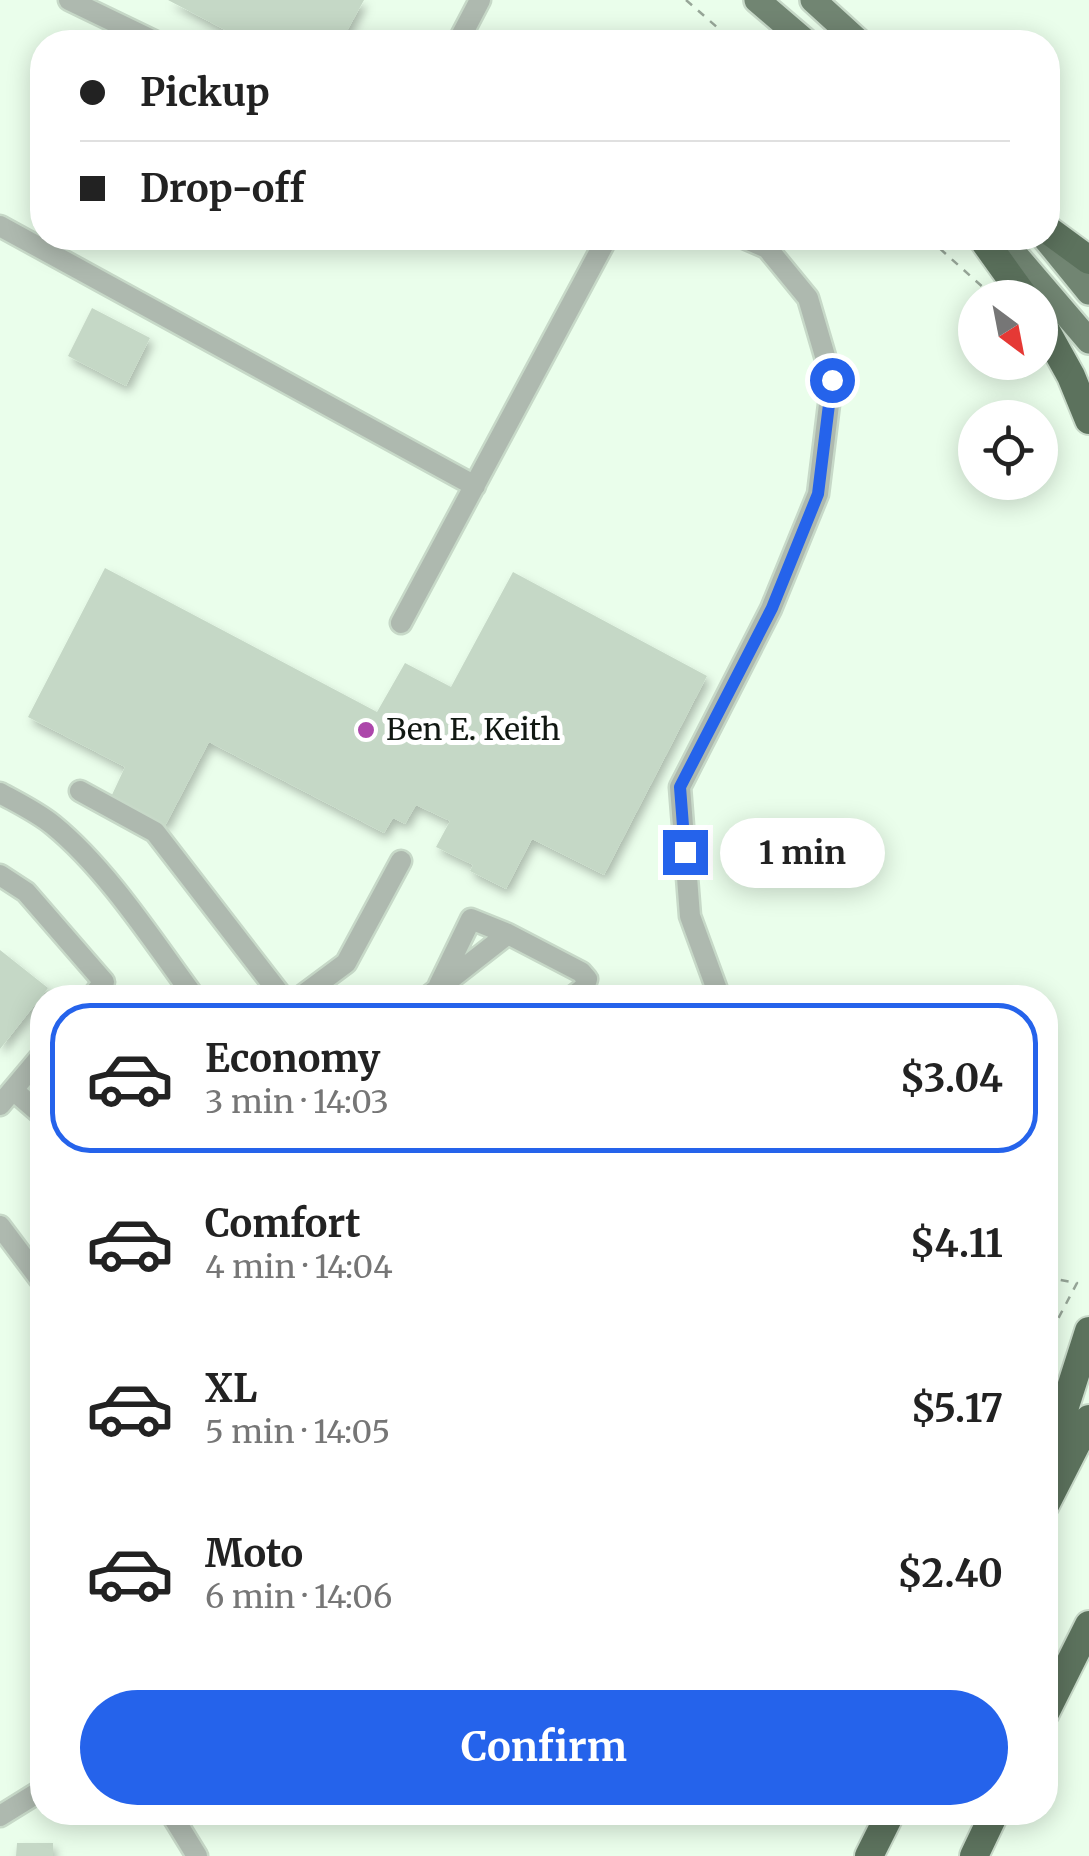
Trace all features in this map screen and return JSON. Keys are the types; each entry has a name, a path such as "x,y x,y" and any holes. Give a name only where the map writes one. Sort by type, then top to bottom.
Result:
{"highway":[{"path":"1060,239 1089,260"},
{"path":"991,250 1012,280"},
{"path":"1058,353 1089,420"},
{"path":"1058,1428 1089,1331"},
{"path":"1058,1479 1089,1419"},
{"path":"1058,1687 1089,1625"},
{"path":"869,1856 884,1825"},
{"path":"974,1856 989,1825"}],"main road":[{"path":"757,0 792,30"},
{"path":"813,0 846,30"},
{"path":"1012,250 1089,341"},
{"path":"1055,250 1089,292"}],"street":[{"path":"69,0 131,30"},
{"path":"464,30 480,0"},
{"path":"0,226 30,242"},
{"path":"44,250 474,486"},
{"path":"402,623 601,250"},
{"path":"715,985 690,916 680,787 772,608 818,494 832,380 808,298 769,250"},
{"path":"80,791 155,832 273,985"},
{"path":"0,793 51,824 88,859 186,985"},
{"path":"316,985 346,963 401,861"},
{"path":"0,874 26,892 104,982 102,985"},
{"path":"437,985 472,919 581,972 587,979 585,985"},
{"path":"443,985 508,934"},
{"path":"30,1069 6,1098 30,1110"},
{"path":"0,1226 30,1266"},
{"path":"0,1816 30,1797"},
{"path":"178,1825 197,1856"}],"path":[{"path":"686,0 720,30"},
{"path":"941,250 974,280"},
{"path":"1058,1279 1077,1283 1058,1319"}],"building":[{"path":"168,0 364,0 348,30 225,30"},
{"path":"92,308 150,338 126,386 68,356"},
{"name":"Ben E. Keith","path":"105,568 377,712 405,663 451,687 513,572 707,676 604,875 532,839 506,889 470,871 473,865 436,847 450,821 416,805 405,824 393,818 384,833 209,742 165,826 111,797 125,767 28,717"},
{"path":"0,950 44,985 30,985 30,1011 0,1049"},
{"path":"17,1843 53,1843 53,1856 16,1856"}],"place":[{"name":"Ben E. Keith","path":"366,730"}],"route":[{"path":"685,852 680,787 772,608 818,494 832,380"}]}
